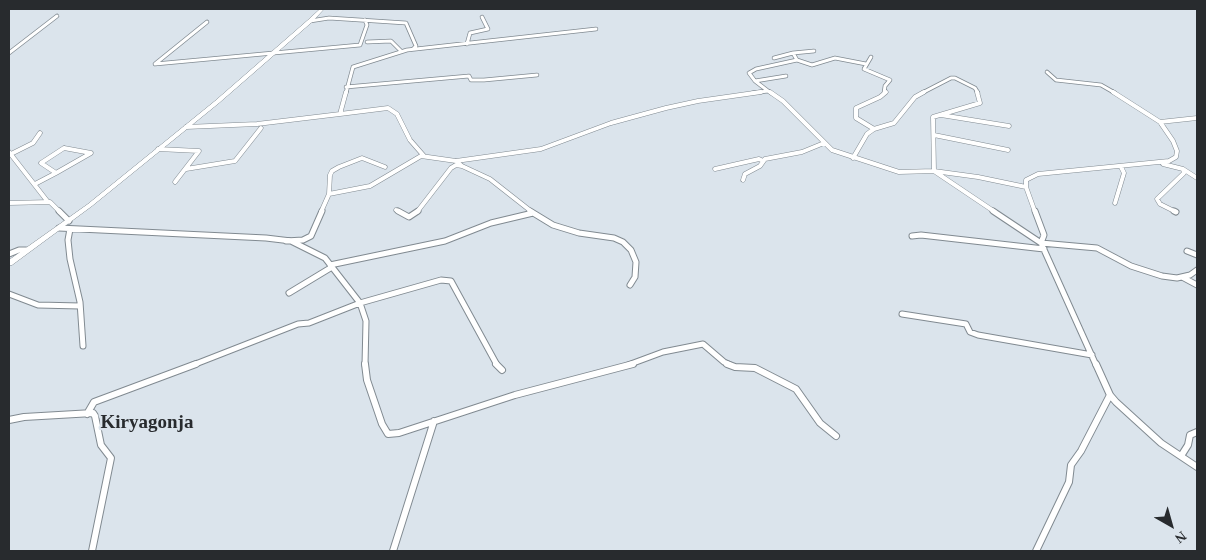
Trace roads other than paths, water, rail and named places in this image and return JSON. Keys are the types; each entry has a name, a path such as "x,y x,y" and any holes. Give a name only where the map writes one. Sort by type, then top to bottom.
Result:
{"street":[{"path":"9,263 69,221 158,150 273,54 322,9"},
{"path":"9,53 57,16"},
{"path":"467,44 470,33 488,28 482,17"},
{"path":"310,21 329,18 407,23 416,46 413,49"},
{"path":"207,22 155,64 360,45 367,25 365,20"},
{"path":"340,114 346,87 355,66 413,49 596,29"},
{"path":"367,42 388,40 401,51"},
{"path":"774,58 793,53 814,51"},
{"path":"793,53 797,60"},
{"path":"871,57 864,69 890,80 885,86 886,92 880,98 856,108 854,115 874,129"},
{"path":"866,64 835,58 812,66 797,60 749,73 755,81 783,102 832,150 899,172 934,172 978,177 1026,188"},
{"path":"1046,72 1056,80 1104,87 1160,122 1178,151 1172,161 1038,174 1026,180 1026,188 1044,235 1041,243 1110,395 1161,442 1197,467"},
{"path":"346,87 469,76 471,80 484,80 537,75"},
{"path":"755,81 786,76"},
{"path":"853,158 866,134 874,129 894,123 896,118 915,97 951,78 976,88 980,97 980,103 933,117 934,172"},
{"path":"329,194 370,186 413,160 424,156 456,161 541,149 611,123 684,103 768,92"},
{"path":"186,127 257,124 388,108 397,114 410,140 424,156"},
{"path":"938,114 1009,126"},
{"path":"1160,122 1197,118"},
{"path":"186,169 235,161 261,128"},
{"path":"40,133 33,143 10,153 48,202 69,221"},
{"path":"934,135 1008,150"},
{"path":"715,169 802,152 824,143"},
{"path":"35,184 56,173 91,153 61,149 41,163 56,173"},
{"path":"158,150 198,150 199,153 176,182"},
{"path":"286,241 303,240 311,236 329,194 332,171 362,158 385,166"},
{"path":"456,161 462,166 490,179 533,213 553,225 563,229 614,238 623,242 631,250 636,262 635,276 630,285"},
{"path":"743,180 745,174 760,166 763,161"},
{"path":"1153,162 1182,169 1197,178"},
{"path":"396,210 409,217 413,216 427,201 451,168 456,165 462,166"},
{"path":"1115,203 1124,173 1121,167"},
{"path":"1176,212 1160,204 1156,199 1184,173 1182,169"},
{"path":"934,172 1041,243 1097,248 1146,272 1162,276 1182,277 1190,275 1197,270"},
{"path":"9,203 48,202"},
{"path":"290,293 331,266 390,250 445,241 490,223 533,213"},
{"path":"59,228 266,238 291,241 319,254 331,266 360,303 366,321 365,363 367,380 384,430 388,434 434,422 524,393 634,363 663,352 703,344 724,362 735,367 755,368 774,376 796,389 820,423 836,436"},
{"path":"70,229 68,240 70,259 80,306 83,346"},
{"path":"912,236 921,235 1044,249"},
{"path":"9,254 19,250 26,250"},
{"path":"1188,251 1197,255"},
{"path":"1182,277 1197,285"},
{"path":"87,414 90,406 98,400 264,340 298,324 309,323 360,303 438,280 449,280 460,295 494,361 502,370"},
{"path":"9,294 38,306 80,306"},
{"path":"902,314 966,324 970,332 978,335 1092,355"},
{"path":"1036,551 1058,510 1068,482 1071,465 1081,451 1110,395"},
{"path":"9,420 24,417 93,413 95,416 101,445 111,458 92,551"},
{"path":"393,551 434,422"},
{"path":"1181,456 1188,445 1190,435 1197,432"}],"district":[{"name":"Kiryagonja","path":"147,423"}]}
